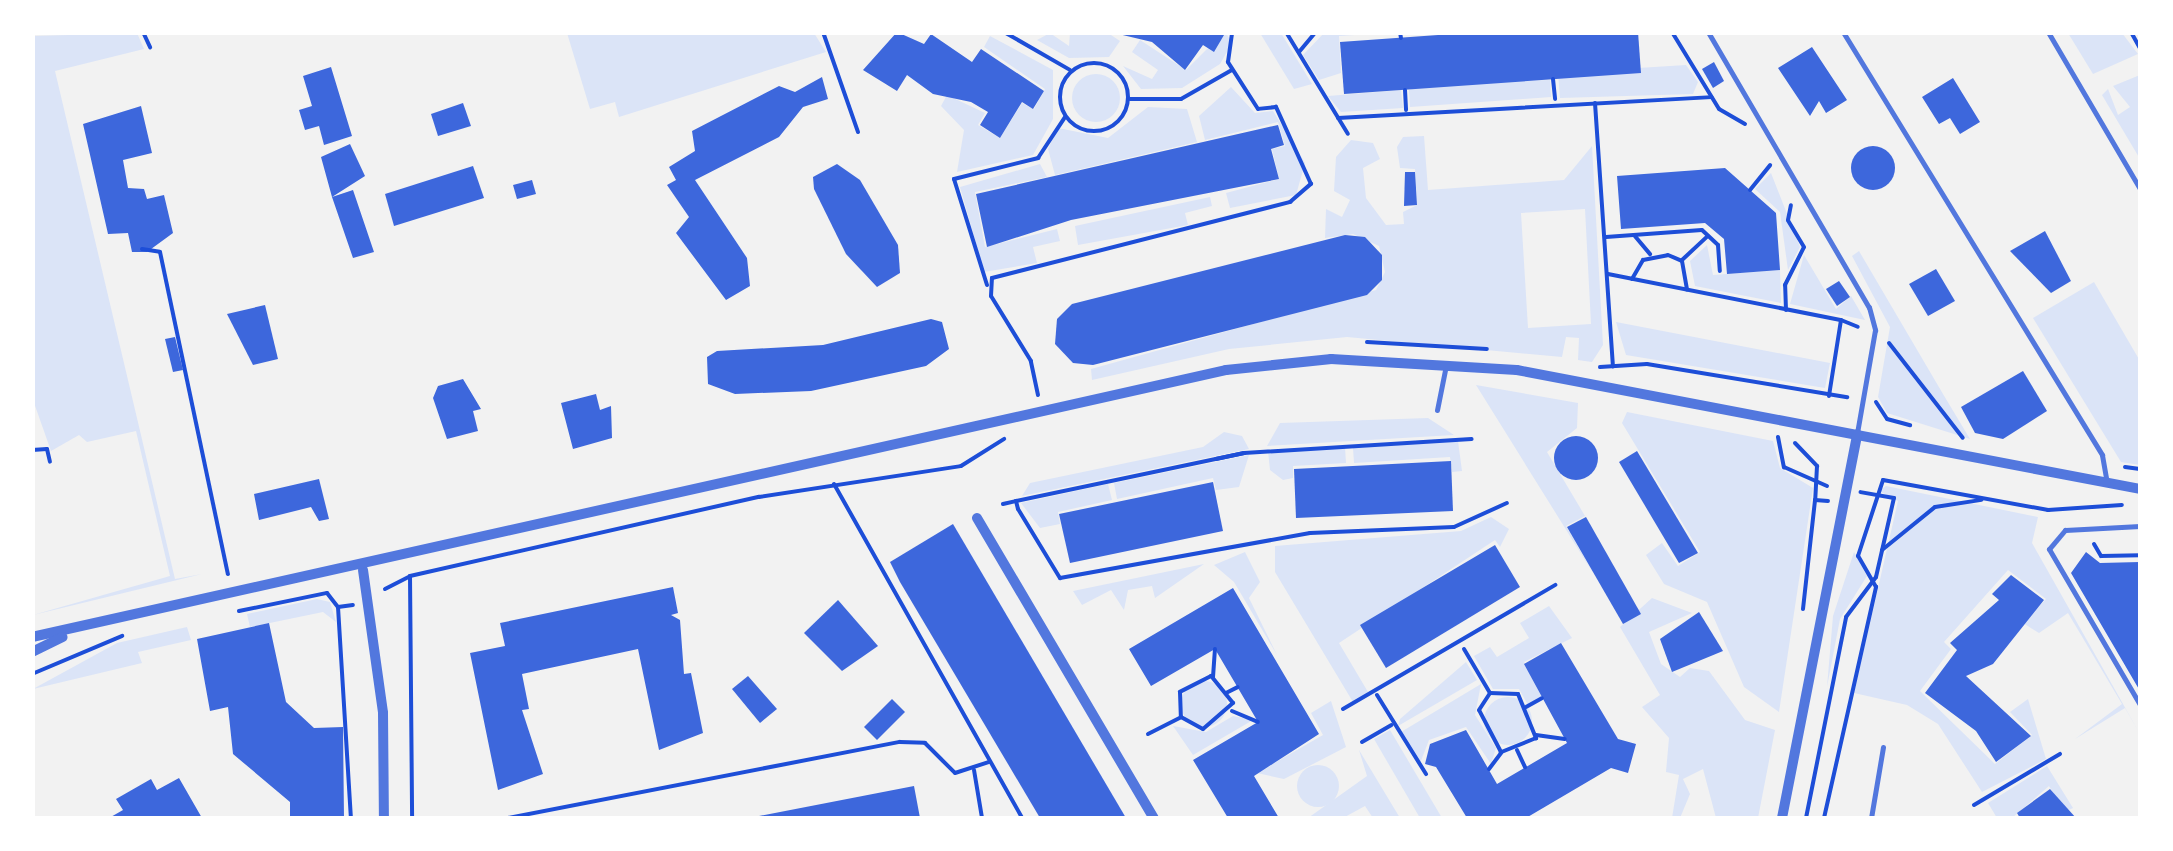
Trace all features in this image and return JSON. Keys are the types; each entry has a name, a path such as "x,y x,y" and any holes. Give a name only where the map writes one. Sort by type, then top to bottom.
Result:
{"street":[{"path":"32,637 363,570 1226,370 1332,359 1446,362 1796,420 2140,489"},
{"path":"1782,818 1857,434"},
{"path":"978,518 1154,818"},
{"path":"363,570 384,818"},
{"path":"32,652 75,631"}],"lane":[{"path":"1708,32 1869,307 1875,335 1857,434"},
{"path":"1843,32 2105,464 2108,485"},
{"path":"2048,32 2140,188"},
{"path":"1436,410 1446,362"},
{"path":"2140,526 2085,527 2058,534 2050,552 2140,705"},
{"path":"1871,818 1883,746"}],"path":[{"path":"143,32 150,47"},
{"path":"823,32 858,132"},
{"path":"1004,32 1072,72 1108,66 1128,99"},
{"path":"988,286 992,278 1304,194 1311,169 1276,106 1258,109 1232,70 1232,32"},
{"path":"1286,32 1348,134"},
{"path":"1298,53 1316,32"},
{"path":"1672,32 1711,96 1755,138"},
{"path":"2130,32 2140,48"},
{"path":"1065,118 1101,131 1128,99 1181,98 1232,70"},
{"path":"1038,398 1032,361 969,250 954,179 1038,158 1065,118 1061,89 1072,72"},
{"path":"1553,79 1555,101"},
{"path":"1404,90 1406,110"},
{"path":"1338,118 1555,101 1595,103 1711,96"},
{"path":"1595,103 1613,366"},
{"path":"1763,152 1778,177"},
{"path":"1750,190 1770,165"},
{"path":"1785,189 1788,220 1804,247 1784,285 1786,310"},
{"path":"1634,235 1651,256 1682,260"},
{"path":"1606,236 1708,236"},
{"path":"1682,260 1708,236"},
{"path":"1708,236 1720,272"},
{"path":"142,249 160,252 187,365 188,415 231,578"},
{"path":"1632,279 1651,256"},
{"path":"1682,260 1687,290"},
{"path":"1608,274 1841,320 1875,335 1966,441 1940,434"},
{"path":"1829,396 1841,320"},
{"path":"1361,342 1496,350"},
{"path":"1593,367 1613,366 1864,400 1922,429"},
{"path":"1790,442 1802,392"},
{"path":"1021,402 1053,394"},
{"path":"1761,434 1790,442 1817,466 1803,614"},
{"path":"338,608 368,601 410,576 834,484 961,466 1018,436"},
{"path":"1216,458 1244,452 1472,439"},
{"path":"32,450 47,449 50,462"},
{"path":"1003,504 1244,452"},
{"path":"2105,464 2140,469"},
{"path":"1824,818 1876,587 1858,556 1870,508 1883,480 1901,478 1986,500 2048,510 2140,507"},
{"path":"834,484 1022,818"},
{"path":"1815,500 1870,508"},
{"path":"1882,550 1935,507 1986,500"},
{"path":"1016,501 1060,578 1310,533 1454,527 1507,502"},
{"path":"2085,527 2101,556 2140,555"},
{"path":"215,582 246,575"},
{"path":"410,576 412,818"},
{"path":"1343,710 1555,585"},
{"path":"229,612 327,593 338,608 352,818"},
{"path":"32,674 132,632"},
{"path":"1215,649 1212,676 1226,692 1232,710 1258,722"},
{"path":"1464,649 1490,692"},
{"path":"1181,716 1180,692 1212,676"},
{"path":"1226,692 1238,687"},
{"path":"1490,692 1514,691 1536,734"},
{"path":"1490,692 1479,710 1502,752"},
{"path":"1377,694 1391,724 1426,774"},
{"path":"1526,708 1542,698"},
{"path":"1181,716 1204,729 1232,710"},
{"path":"1148,734 1181,716"},
{"path":"1362,742 1391,724"},
{"path":"1489,770 1502,752 1516,750 1536,734 1565,739"},
{"path":"508,818 900,742 925,743 955,773 989,762"},
{"path":"1516,750 1526,767"},
{"path":"1974,805 2060,754"},
{"path":"974,770 982,818"},
{"path":"1901,804 1899,816 1918,818"}],"shaded area":[{"path":"1324,32 1385,33 1339,36 1341,73 1319,80 1303,55"},
{"path":"137,33 144,49 55,71 175,579 202,574 33,615 170,576 136,431 87,442 79,435 51,451 33,400 33,36"},
{"path":"567,33 814,33 826,52 619,117 615,102 590,109"},
{"path":"1050,33 1069,46 1070,33 1108,33 1120,41 1109,57 1069,58 1037,40"},
{"path":"1223,33 1232,43 1220,64 1182,88 1141,89 1123,66 1152,79 1158,70 1132,52 1140,40 1186,70"},
{"path":"1260,33 1281,33 1312,84 1294,89"},
{"path":"2068,33 2122,33 2138,54 2093,74"},
{"path":"990,36 1053,70 1053,119 1033,155 957,172 964,130 941,106 947,95 985,113 978,125 1000,138 1022,103 1034,109 1045,89 984,47"},
{"path":"1686,65 1698,82 1693,94 1560,98 1558,73"},
{"path":"1096,74 1113,81 1120,98 1113,115 1096,122 1079,115 1072,98 1079,81"},
{"path":"2140,75 2140,159 2102,95 2108,89 2118,115 2130,107 2113,86"},
{"path":"1550,80 1551,97 1410,107 1409,90 1426,83"},
{"path":"1231,87 1255,113 1273,111 1305,163 1296,195 1230,208 1226,193 1279,179 1272,149 1285,146 1278,122 1205,140 1199,116"},
{"path":"1401,90 1403,108 1341,112 1328,96"},
{"path":"1148,107 1187,109 1197,142 1055,175 1048,149 1058,128 1108,138"},
{"path":"1424,136 1428,190 1564,180 1592,146 1603,345 1592,362 1578,360 1579,338 1566,337 1562,357 1347,337 1229,349 1092,380 1091,369 1376,290 1385,272 1379,246 1353,234 1325,238 1326,209 1342,217 1350,200 1334,191 1336,157 1351,140 1373,143 1380,159 1363,168 1366,198 1386,225 1404,224 1403,212 1417,205 1415,169 1400,168 1397,147 1403,137","holes":["1585,209 1591,324 1528,328 1521,213"]},
{"path":"1040,164 1047,177 975,192 985,247 1057,229 1060,241 1033,247 1037,263 984,272 960,187"},
{"path":"1771,173 1800,247 1788,270 1780,212 1755,189"},
{"path":"1210,197 1212,206 1185,213 1188,225 1078,245 1075,226"},
{"path":"1707,245 1713,275 1780,270 1781,303 1695,286 1690,261"},
{"path":"1859,251 1970,439 1887,413 1878,397 1890,327 1852,256"},
{"path":"1804,255 1836,309 1851,296 1865,320 1790,304"},
{"path":"2094,282 2140,361 2140,465 2121,462 2033,318"},
{"path":"1616,322 1830,363 1825,388 1626,355"},
{"path":"1476,385 1578,403 1577,428 1547,452 1585,516 1566,526 1593,573"},
{"path":"1627,412 1773,441 1780,468 1813,488 1779,712 1744,687 1707,602 1664,584 1646,555 1662,543 1678,566 1700,552 1622,423"},
{"path":"1428,418 1454,435 1267,446 1280,423"},
{"path":"1224,432 1242,436 1249,449 1022,496 1030,483 1203,447"},
{"path":"1458,441 1462,471 1452,472 1450,457 1354,463 1353,448"},
{"path":"1345,447 1346,463 1293,466 1293,478 1283,480 1270,470 1268,451"},
{"path":"1249,455 1239,487 1216,490 1213,478 1117,499 1114,483"},
{"path":"1108,484 1112,500 1058,512 1060,524 1040,528 1021,503"},
{"path":"1886,486 2038,517 2032,543 2140,734 2125,708 2075,739 2122,704 2068,613 2039,633 2023,623 2046,599 2008,570 1944,642 1951,649 1920,691 1995,764 2032,735 2010,712 2028,699 2046,759 1982,792 1938,724 1907,705 1854,693 1898,501 1879,491"},
{"path":"1491,517 1509,529 1500,547 1495,540 1339,643 1368,692 1353,702 1275,572 1275,546 1461,531"},
{"path":"1245,552 1260,582 1249,598 1277,655 1234,582 1214,565"},
{"path":"1854,552 1867,576 1840,619 1827,687 1833,616"},
{"path":"1204,564 1155,598 1152,586 1128,590 1124,610 1111,590 1082,605 1073,591"},
{"path":"1652,598 1692,613 1649,632 1661,664 1680,677 1690,668 1709,671 1745,720 1775,730 1758,818 1716,818 1703,769 1683,779 1690,794 1680,818 1672,818 1679,775 1666,772 1669,738 1642,707 1660,695 1620,627"},
{"path":"317,599 330,602 336,622 323,612 250,627 247,614"},
{"path":"1549,606 1572,638 1524,662 1544,697 1528,705 1519,689 1493,689 1474,656 1490,647 1497,657 1529,638 1520,623"},
{"path":"187,627 191,640 138,652 142,663 33,689 117,643"},
{"path":"1466,662 1477,680 1398,726 1400,719"},
{"path":"1204,681 1220,688 1227,704 1220,720 1204,727 1188,720 1181,704 1188,688"},
{"path":"1481,684 1475,715 1496,748 1491,764 1466,727 1429,740 1419,766 1401,732"},
{"path":"1508,697 1525,704 1532,721 1525,738 1508,745 1491,738 1484,721 1491,704"},
{"path":"1331,701 1346,747 1284,779 1257,773 1323,735 1311,713"},
{"path":"1233,716 1253,720 1193,755 1173,726 1206,732"},
{"path":"1390,730 1442,818 1420,818 1374,739"},
{"path":"1359,750 1400,818 1373,818 1365,806 1343,818 1308,818 1367,776"},
{"path":"1318,765 1333,771 1339,786 1333,801 1318,807 1303,801 1297,786 1303,771"},
{"path":"2047,766 2073,808 2065,812 2049,786 2012,818 1997,818 1988,803"}],"building":[{"path":"897,32 924,44 931,34 972,62 981,49 1044,91 1033,109 1022,102 1000,138 980,125 988,112 971,102 933,94 907,75 897,91 863,70"},
{"path":"1110,32 1224,35 1214,52 1203,45 1185,70 1152,42"},
{"path":"1480,32 1638,32 1641,73 1344,94 1340,42"},
{"path":"1812,47 1847,100 1826,113 1819,101 1810,116 1778,68"},
{"path":"1714,62 1724,81 1713,88 1702,69"},
{"path":"331,67 352,136 324,145 319,126 305,130 299,110 312,106 303,76"},
{"path":"822,77 828,99 803,107 779,137 695,180 747,258 750,286 726,300 676,233 689,217 667,185 676,180 669,167 695,151 692,131 779,86 795,92"},
{"path":"1953,78 1980,122 1960,134 1950,118 1939,124 1922,97"},
{"path":"463,103 471,126 438,136 431,114"},
{"path":"141,106 152,153 123,160 128,188 144,189 147,199 164,195 173,233 147,252 132,252 128,233 108,234 83,124"},
{"path":"1278,125 1284,145 1271,149 1279,179 1071,220 987,247 976,194"},
{"path":"350,144 365,176 332,197 321,157"},
{"path":"1873,146 1889,152 1895,168 1889,184 1873,190 1857,184 1851,168 1857,152"},
{"path":"837,164 860,180 898,245 900,273 877,287 846,254 814,189 813,177"},
{"path":"473,166 484,198 394,226 385,194"},
{"path":"1725,168 1776,213 1780,270 1727,274 1724,239 1705,223 1621,229 1617,176"},
{"path":"1405,172 1415,172 1417,205 1404,206"},
{"path":"532,180 536,194 517,199 513,185"},
{"path":"353,190 374,252 353,258 332,197"},
{"path":"2045,231 2071,281 2051,293 2010,251"},
{"path":"1345,235 1365,237 1382,255 1382,280 1367,295 1093,365 1073,363 1055,344 1057,319 1072,304"},
{"path":"1936,269 1955,301 1928,316 1909,284"},
{"path":"1839,281 1850,297 1837,306 1826,289"},
{"path":"265,305 278,359 253,365 227,314"},
{"path":"931,319 942,322 949,349 926,366 811,391 735,394 708,384 707,357 717,351 823,345"},
{"path":"175,337 183,370 173,372 165,339"},
{"path":"2023,371 2047,411 2003,439 1975,433 1961,407"},
{"path":"463,379 481,409 473,411 478,431 447,439 433,398 438,386"},
{"path":"596,394 600,410 611,406 612,438 573,449 561,403"},
{"path":"1576,436 1592,442 1598,458 1592,474 1576,480 1560,474 1554,458 1560,442"},
{"path":"1637,451 1698,553 1679,563 1619,462"},
{"path":"1451,461 1453,511 1296,518 1294,469"},
{"path":"319,479 329,519 319,521 311,507 259,520 254,494"},
{"path":"1213,482 1223,531 1070,563 1059,514"},
{"path":"1586,517 1641,614 1623,624 1567,527"},
{"path":"953,524 1126,818 1040,818 900,582 890,562"},
{"path":"1495,545 1520,587 1386,668 1360,625"},
{"path":"2086,552 2100,563 2140,562 2140,691 2071,573"},
{"path":"2011,575 2044,600 1993,664 1966,676 2031,736 1996,762 1976,731 1925,693 1957,650 1950,643 1999,600 1992,594"},
{"path":"673,587 678,613 671,615 680,620 684,674 691,673 703,733 659,750 638,649 522,674 529,709 522,710 543,774 498,790 470,653 505,646 500,623"},
{"path":"1233,588 1319,734 1254,776 1279,818 1228,818 1193,760 1258,722 1215,649 1151,686 1129,649"},
{"path":"838,600 878,646 842,671 804,633"},
{"path":"1699,612 1723,651 1672,672 1660,639"},
{"path":"269,623 286,702 314,728 343,727 344,818 290,818 290,802 233,754 228,707 210,711 197,639"},
{"path":"1561,643 1618,739 1636,744 1628,773 1611,768 1526,818 1467,818 1436,767 1425,764 1430,744 1466,730 1497,784 1567,743 1524,664"},
{"path":"748,676 777,709 760,723 732,689"},
{"path":"892,699 905,712 877,740 864,727"},
{"path":"179,778 202,818 109,818 123,810 116,799 151,779 157,790"},
{"path":"914,786 920,818 754,818 754,817"},
{"path":"2050,789 2076,818 2020,818 2017,813"}]}
